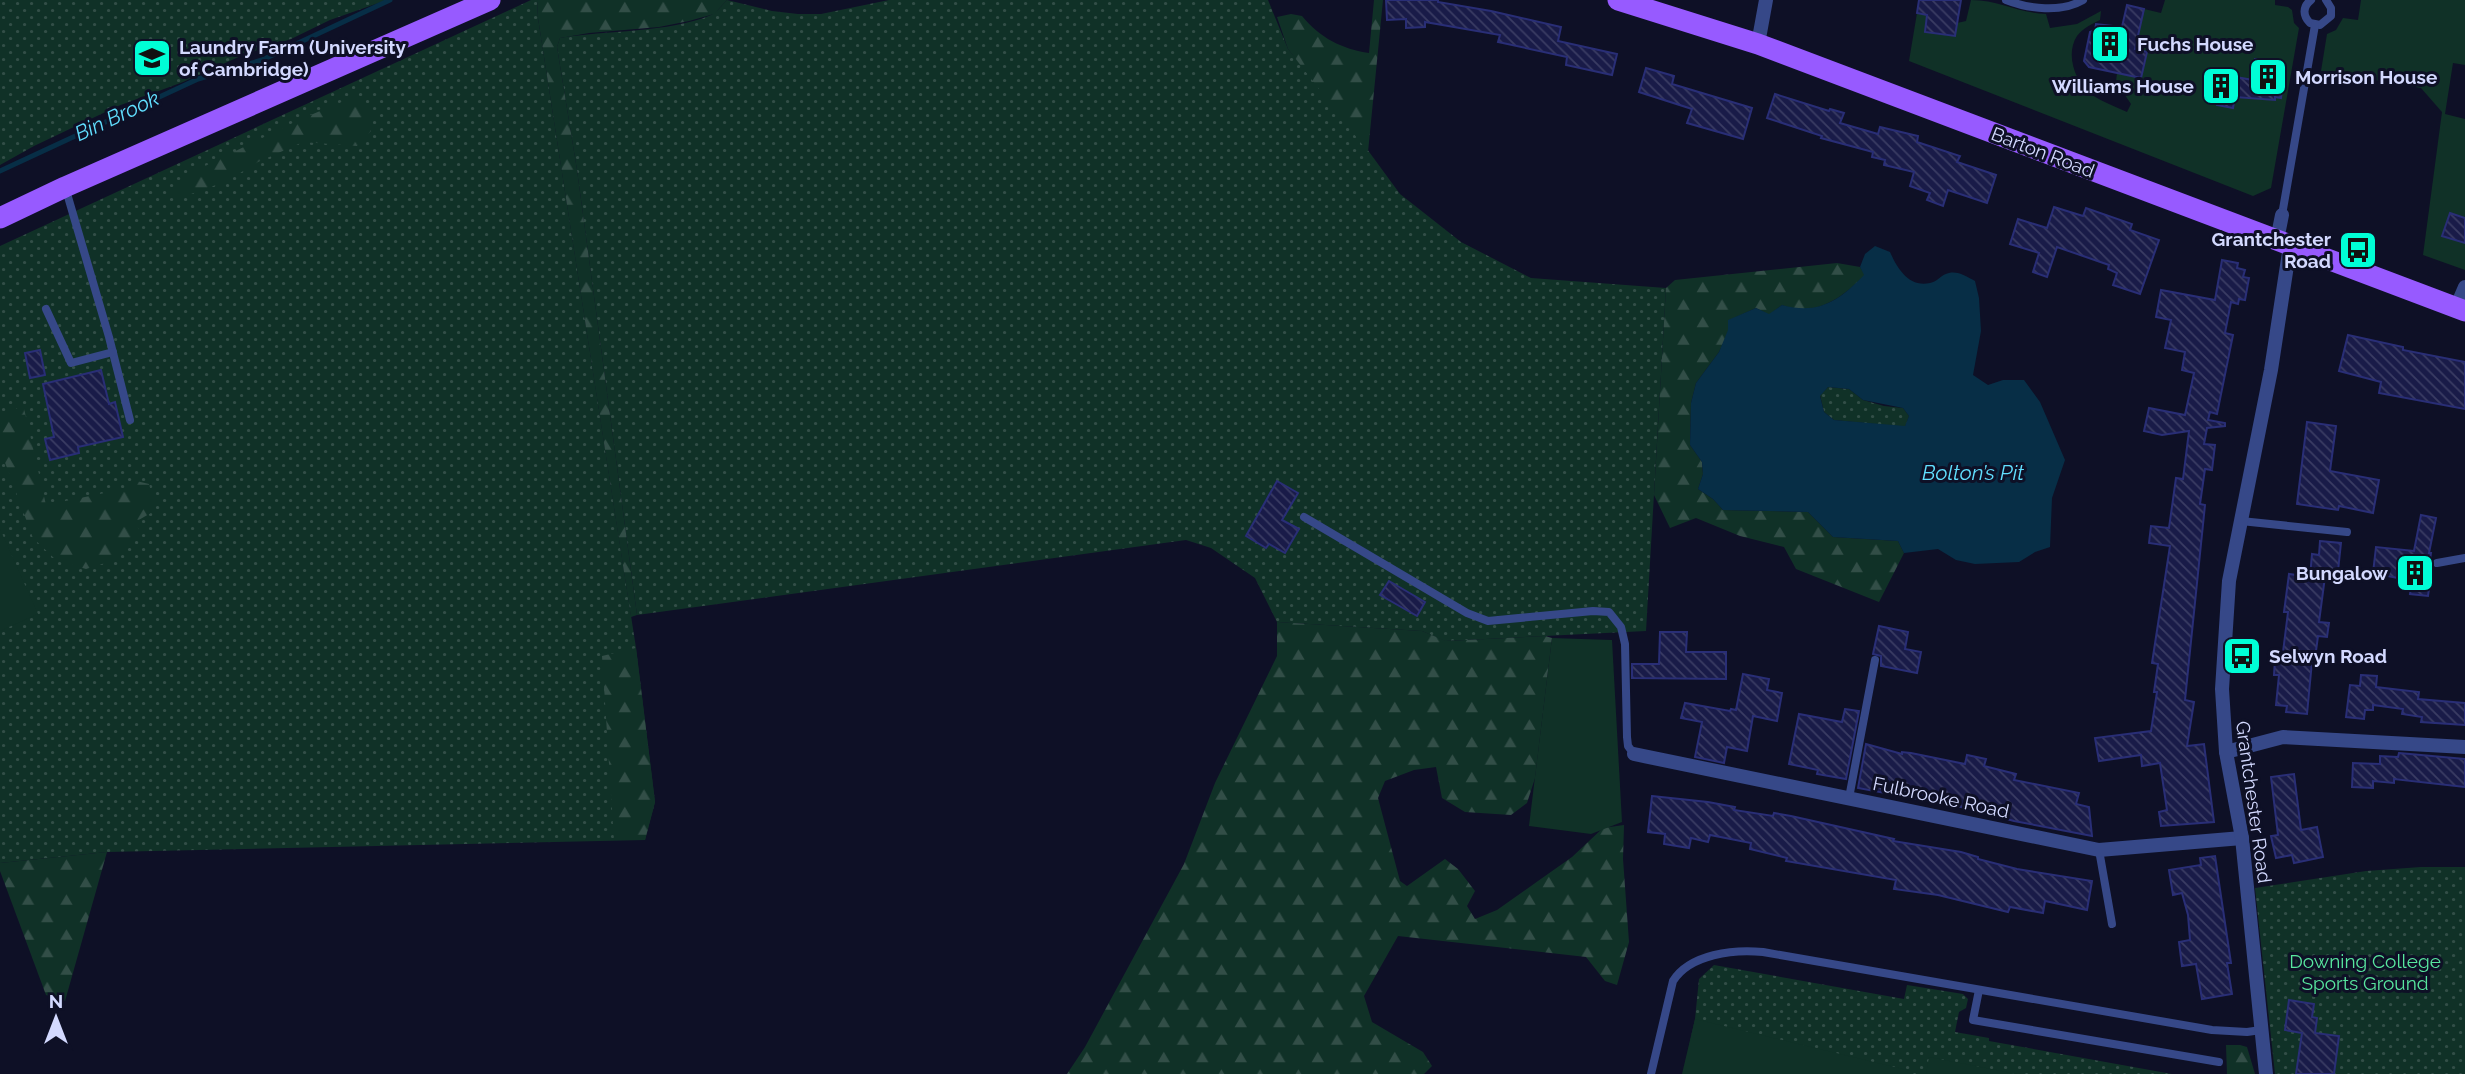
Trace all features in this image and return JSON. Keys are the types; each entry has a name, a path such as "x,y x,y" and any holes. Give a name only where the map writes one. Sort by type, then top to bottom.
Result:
{"main road":[{"path":"0,218 490,0"},
{"name":"Barton Road","path":"1618,0 1758,44 2461,309"}],"street":[{"path":"1758,44 1766,0"},
{"name":"Grantchester Road","path":"2266,1074 2242,838 2226,752 2222,689 2229,581 2271,370 2283,243 2282,215"},
{"path":"2461,309 2465,287"},
{"path":"2226,752 2283,737 2465,747"},
{"name":"Fulbrooke Road","path":"1634,754 2099,850 2242,838"}],"lane":[{"path":"2006,0 2033,8 2062,7 2083,0"},
{"path":"2311,0 2305,7 2305,14 2310,23 2315,25 2325,23 2331,16 2331,8 2326,0"},
{"path":"2282,215 2315,25"},
{"path":"65,187 130,420"},
{"path":"46,309 71,363 113,352"},
{"path":"1304,517 1467,613 1488,621 1593,611 1609,612 1621,627 1625,643 1627,737 1628,746 1634,754"},
{"path":"2241,521 2347,532"},
{"path":"2437,563 2465,558"},
{"path":"1849,798 1875,660"},
{"path":"2099,850 2112,924"},
{"path":"1651,1074 1673,981 1690,965 1722,954 1742,951 1763,952 2212,1030 2261,1030"},
{"path":"1979,990 1973,1020 2219,1062"}],"green space":[{"name":"Laundry Farm (University of Cambridge)","path":"0,0 387,0 330,20 291,39 243,55 183,82 118,106 0,165"},
{"path":"531,0 537,0 636,648 655,802 645,840 107,852 0,863 0,246"},
{"path":"537,0 727,0 714,14 689,21 560,38 557,47 577,170 637,615 631,617 538,18"},
{"path":"727,0 772,11 821,14 889,0 1268,0 1288,49 1342,115 1400,194 1461,242 1531,278 1666,288 1646,631 1445,641 1422,631 1277,622 1255,578 1211,548 1186,540 637,615 577,170 557,47 560,38 657,28 694,21 713,14"},
{"path":"1374,0 1383,0 1368,152 1288,49 1277,17 1291,14 1302,16 1332,41 1369,53"},
{"path":"1971,0 2046,14 2050,28 2077,24 2101,11 2100,20 2077,36 2072,51 2074,68 2081,83 2092,95 2127,112 2131,104 2116,82 2117,73 2141,78 2147,52 2129,48 2138,36 2144,9 2161,13 2165,0 2275,0 2275,5 2288,7 2292,10 2294,23 2299,28 2271,188 2253,196 1909,61 1917,13 1927,15 1955,36 1957,23 1966,21"},
{"path":"2361,0 2465,0 2465,65 2453,63 2445,114 2465,119 2465,270 2423,255 2442,112 2421,88 2321,71 2327,34 2336,30 2343,18 2358,20"},
{"path":"349,99 359,99 371,113 371,131 357,146 303,142 258,162 227,181 191,194 175,194 180,182 199,169 301,119"},
{"path":"1837,263 1860,267 1865,275 1829,303 1801,310 1782,305 1769,315 1756,308 1736,317 1719,352 1696,383 1691,403 1690,445 1702,462 1703,474 1698,489 1723,510 1808,512 1833,537 1898,541 1904,553 1879,602 1796,569 1784,547 1740,536 1696,518 1670,528 1654,495 1666,288 1675,280"},
{"path":"1828,387 1849,389 1863,400 1903,408 1909,416 1905,427 1834,420 1824,412 1820,395"},
{"path":"23,404 46,505 124,489 132,480 149,484 156,510 137,521 139,535 118,559 86,569 56,560 33,538 0,449 2,419"},
{"path":"0,529 38,614 0,631"},
{"path":"1277,622 1422,631 1446,641 1545,636 1552,638 1535,778 1527,803 1511,815 1465,812 1442,798 1436,767 1414,770 1385,781 1378,798 1400,881 1407,886 1445,859 1458,869 1475,891 1467,906 1475,919 1497,910 1572,857 1603,828 1624,825 1623,859 1629,942 1617,985 1605,981 1586,957 1398,936 1364,996 1372,1022 1423,1052 1432,1066 1424,1074 1067,1074 1085,1047 1184,864 1215,783 1277,656"},
{"path":"1552,638 1612,640 1622,822 1591,834 1529,826"},
{"path":"636,648 655,802 645,840 614,840 602,656"},
{"path":"107,852 65,1001 46,995 0,871 0,863"},
{"name":"Downing College Sports Ground","path":"2465,867 2465,1074 2275,1074 2255,888 2366,871"},
{"path":"1714,965 1904,999 1907,985 1963,994 1968,999 1966,1008 1959,1012 1955,1032 1989,1038 1989,1041 2172,1074 1683,1074 1695,1019 1699,979"},
{"path":"1695,1019 1911,1071 1911,1074 1682,1074"},
{"path":"2226,1045 2247,1047 2255,1074 2227,1074"},
{"path":"1929,1057 2017,1074 1926,1074"}],"water":[{"name":"Bolton’s Pit","path":"1875,246 1890,252 1900,270 1916,283 1933,282 1953,273 1975,281 1981,331 1973,375 1988,385 2003,380 2024,380 2040,402 2065,460 2052,498 2050,547 2019,562 1975,564 1956,560 1938,549 1904,553 1898,541 1833,537 1808,512 1723,510 1698,489 1703,474 1702,462 1690,445 1691,403 1696,383 1719,352 1728,330 1728,320 1756,308 1769,314 1782,305 1806,308 1827,304 1846,292 1864,275 1860,267 1865,254","holes":["1828,387 1849,389 1863,400 1903,408 1909,416 1905,426 1834,420 1824,412 1820,396"]}],"building":[{"path":"1386,0 1438,0 1561,27 1558,41 1617,54 1612,75 1566,65 1567,57 1498,42 1500,35 1425,22 1425,27 1406,28 1406,19 1387,20"},
{"path":"1919,0 1961,0 1955,36 1925,32 1927,15 1917,13"},
{"name":"Fuchs House","path":"2127,5 2144,9 2135,49 2147,52 2141,78 2089,67 2084,61 2090,32 2095,30 2096,24 2122,27"},
{"path":"2255,59 2272,60 2272,69 2284,71 2281,98 2275,97 2275,100 2235,97 2233,108 2217,105 2218,97 2203,95 2207,72 2253,80"},
{"path":"1646,68 1674,76 1672,84 1752,108 1743,139 1687,123 1692,109 1639,92"},
{"path":"1775,94 1844,113 1840,123 1878,134 1880,127 1918,136 1917,142 1960,156 1957,162 1996,175 1987,203 1948,190 1943,206 1927,200 1930,193 1910,186 1914,172 1884,165 1885,160 1872,157 1873,152 1821,138 1822,136 1767,118"},
{"path":"2054,207 2083,216 2086,208 2132,224 2130,230 2159,240 2140,294 2113,285 2117,273 2108,269 2109,265 2057,247 2047,277 2033,272 2039,253 2010,244 2018,219 2047,228"},
{"path":"2450,213 2465,218 2465,243 2442,236"},
{"path":"2222,260 2238,263 2237,268 2245,270 2243,277 2249,278 2245,300 2239,299 2238,304 2231,302 2225,333 2233,335 2217,414 2210,412 2208,420 2225,423 2225,426 2207,428 2204,444 2215,445 2212,470 2205,469 2200,504 2205,505 2185,700 2194,702 2187,746 2204,744 2214,822 2161,826 2159,812 2167,810 2160,763 2142,766 2141,755 2099,761 2095,738 2151,731 2158,664 2152,663 2170,546 2149,543 2151,526 2169,528 2176,478 2183,479 2189,431 2162,435 2144,431 2149,408 2185,415 2194,373 2182,370 2185,352 2165,348 2171,320 2156,317 2161,290 2215,300"},
{"path":"2348,335 2403,347 2403,350 2465,362 2465,409 2379,393 2381,382 2339,371"},
{"path":"40,350 45,375 30,378 25,353"},
{"path":"101,370 109,404 115,402 123,437 78,447 79,453 50,460 45,439 54,437 43,384"},
{"path":"2307,422 2336,426 2330,471 2379,480 2373,513 2339,506 2338,510 2297,504"},
{"path":"1277,481 1298,493 1282,520 1299,529 1285,553 1269,544 1266,548 1246,536"},
{"path":"2421,515 2436,518 2429,553 2429,567 2432,567 2428,596 2410,594 2412,581 2373,573 2376,547 2414,551"},
{"path":"2320,541 2341,543 2338,571 2326,569 2319,622 2329,623 2327,637 2318,636 2316,651 2313,651 2307,714 2286,712 2287,706 2276,705 2279,675 2274,675 2275,659 2282,660 2289,574 2310,577 2312,554 2319,555"},
{"path":"1389,581 1425,602 1417,616 1380,595"},
{"path":"1879,626 1908,632 1905,649 1921,652 1917,673 1881,666 1881,656 1873,654"},
{"path":"1660,632 1687,632 1686,652 1726,652 1726,679 1632,678 1632,664 1659,664"},
{"path":"1743,674 1769,679 1767,690 1782,693 1777,721 1753,716 1747,751 1727,747 1724,763 1695,757 1702,722 1681,718 1685,703 1736,710"},
{"path":"2361,675 2377,676 2376,687 2419,692 2418,699 2465,703 2465,725 2421,722 2422,717 2402,714 2403,709 2373,705 2373,710 2365,710 2364,719 2346,717 2350,685 2360,686"},
{"path":"1845,709 1859,711 1846,779 1817,774 1818,770 1789,764 1799,714 1842,722"},
{"path":"1866,744 1902,754 1911,753 1965,764 1967,755 1986,759 1984,766 2016,774 2014,780 2079,793 2076,804 2089,807 2092,836 2014,821 1966,808 1858,788"},
{"path":"2399,753 2465,759 2465,787 2394,779 2394,783 2373,781 2373,788 2352,787 2353,763 2380,764 2380,756 2398,757"},
{"path":"2294,774 2301,830 2317,827 2323,857 2294,863 2292,855 2276,858 2271,836 2278,835 2271,777"},
{"path":"1652,796 1708,802 1735,807 1734,810 1773,816 1774,813 1791,816 1894,839 1893,841 1961,852 2017,869 2092,881 2087,910 2045,901 2043,913 2010,907 2008,912 1938,895 1894,889 1896,880 1786,861 1787,858 1750,849 1751,843 1710,835 1708,842 1691,838 1689,848 1664,844 1665,834 1648,832"},
{"path":"2215,856 2231,963 2227,963 2232,994 2202,999 2196,964 2182,966 2179,942 2190,940 2188,915 2182,893 2173,895 2169,870 2201,865 2200,858"},
{"path":"2289,1000 2314,1004 2312,1017 2317,1018 2315,1033 2339,1036 2334,1074 2296,1074 2302,1033 2285,1030"}],"waterway":[{"name":"Bin Brook","path":"0,171 198,79 262,60 390,0"}],"place":[{"name":"Fuchs House","path":"2110,44"},
{"name":"Laundry Farm (University of Cambridge)","path":"152,58"},
{"name":"Morrison House","path":"2268,77"},
{"name":"Williams House","path":"2221,86"},
{"name":"Grantchester Road","path":"2358,250"},
{"name":"Bungalow","path":"2415,573"},
{"name":"Selwyn Road","path":"2242,656"}]}
